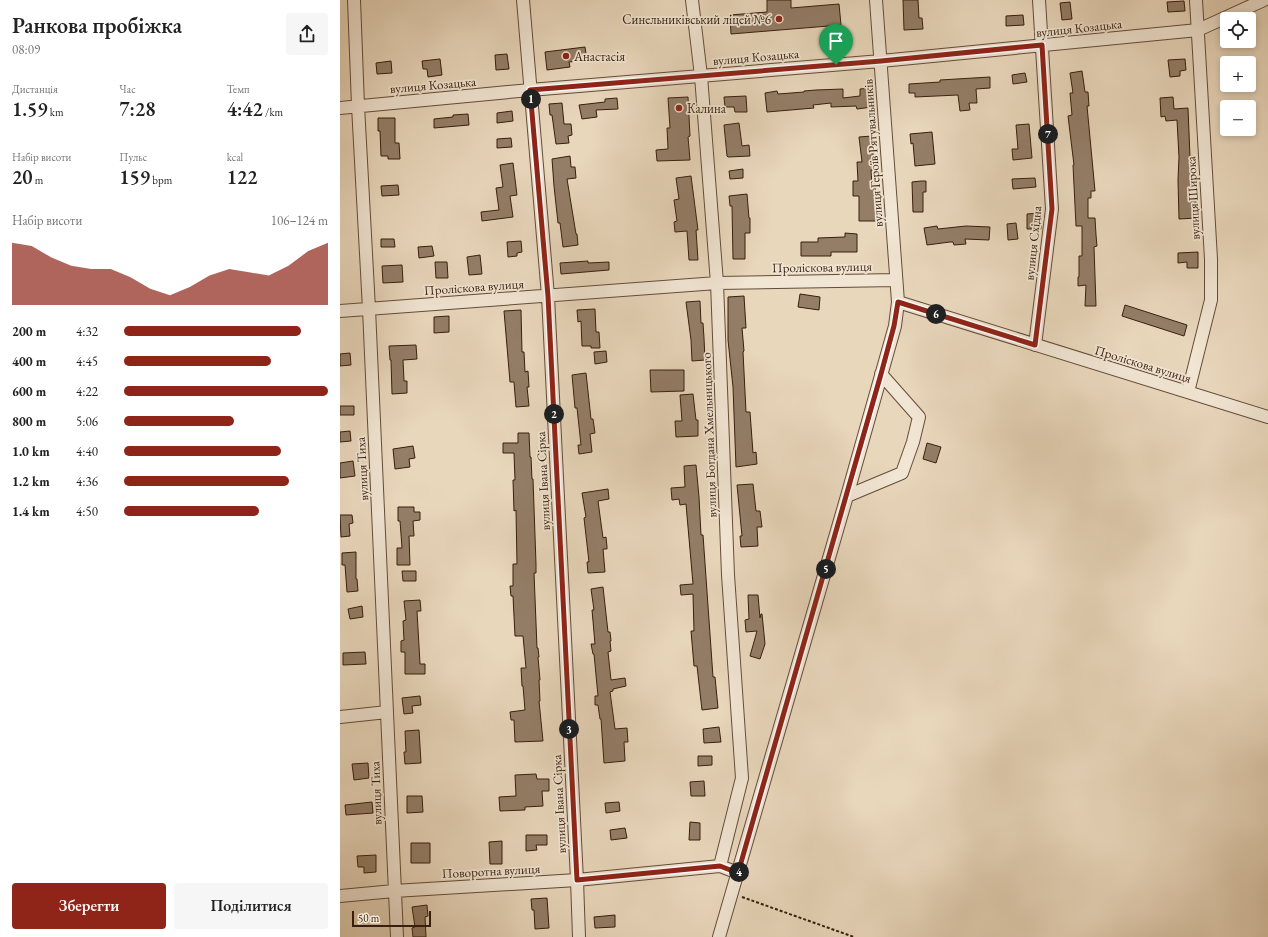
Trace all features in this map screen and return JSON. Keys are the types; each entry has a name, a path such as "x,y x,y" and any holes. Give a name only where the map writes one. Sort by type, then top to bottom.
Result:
{"street":[{"name":"вулиця Тиха","path":"354,0 397,937"},
{"name":"вулиця Івана Сірка","path":"523,0 548,296 577,880 578,937"},
{"name":"вулиця Богдана Хмельницького","path":"692,0 701,76 717,283 728,575 742,778 720,866"},
{"name":"вулиця Героїв Рятувальників","path":"876,0 896,280"},
{"name":"вулиця Східна","path":"1035,345 1052,209 1039,0"},
{"name":"вулиця Широка","path":"1188,392 1211,300 1211,258 1196,0"},
{"name":"вулиця Козацька","path":"340,108 530,90 881,61 1198,30 1264,0"},
{"name":"Проліскова вулиця","path":"340,311 717,283 896,280"},
{"path":"719,937 847,496 894,326 898,302 896,280"},
{"name":"Проліскова вулиця","path":"898,302 1268,417"},
{"path":"847,496 902,473 913,442 919,417 881,374"},
{"path":"340,717 387,712"},
{"name":"Поворотна вулиця","path":"340,896 394,891 577,880 720,866 738,873"}],"path":[{"path":"732,894 854,937"}],"building":[{"path":"767,0 791,0 791,8 839,4 841,25 731,34 730,15 767,12"},
{"path":"903,0 918,0 919,18 922,18 923,29 904,30"},
{"path":"1184,1 1185,11 1168,12 1167,2"},
{"path":"1070,2 1072,19 1062,20 1060,3"},
{"path":"1023,15 1024,25 1006,26 1006,16"},
{"name":"Анастасія","path":"585,47 587,60 569,62 570,67 547,70 545,52"},
{"path":"507,54 509,69 496,70 495,55"},
{"path":"440,59 442,75 428,77 427,69 423,69 422,61"},
{"path":"1185,59 1186,70 1180,71 1180,76 1170,77 1168,60"},
{"path":"391,61 392,73 377,74 376,63"},
{"path":"1082,71 1085,92 1088,92 1089,106 1087,106 1095,191 1091,191 1091,198 1088,198 1088,218 1095,218 1097,246 1094,247 1096,306 1085,306 1086,285 1078,286 1079,256 1082,256 1082,226 1076,226 1074,165 1068,116 1072,115 1070,93 1073,93 1070,73"},
{"path":"1025,73 1027,82 1013,84 1012,75"},
{"path":"990,77 990,88 976,89 977,103 969,103 970,110 960,111 958,95 915,97 915,93 909,93 909,84 940,82 940,80"},
{"path":"871,88 872,107 857,109 856,106 831,107 831,103 813,105 814,108 767,112 765,93 777,91 778,94 843,89 843,98 860,96 860,89"},
{"path":"746,96 747,112 735,112 734,107 725,107 724,97"},
{"path":"688,97 690,136 688,137 690,160 657,161 656,150 668,149 667,128 670,128 668,98"},
{"path":"1173,97 1174,109 1188,108 1190,157 1194,156 1197,218 1179,219 1179,157 1177,120 1166,121 1165,116 1161,117 1160,98"},
{"path":"617,98 618,109 596,110 597,117 582,119 579,105 605,102 605,99"},
{"path":"562,103 564,124 571,124 572,135 568,136 569,143 556,144 549,104"},
{"path":"512,111 513,121 497,123 497,113"},
{"path":"468,114 469,125 434,128 434,119"},
{"path":"378,118 395,118 395,143 399,143 400,159 388,159 388,156 381,156"},
{"path":"739,123 742,146 749,145 750,156 728,157 724,125"},
{"path":"1029,124 1032,158 1013,160 1012,149 1018,149 1016,125"},
{"path":"932,132 935,164 915,166 913,143 911,144 910,134"},
{"path":"872,136 874,170 871,170 872,184 875,184 876,203 880,203 881,221 859,221 859,196 853,196 853,181 858,181 857,162 862,162 859,137"},
{"path":"511,138 512,147 497,148 497,139"},
{"path":"570,156 571,167 575,167 576,178 567,179 578,245 563,247 560,223 558,223 552,159"},
{"path":"513,163 517,195 510,196 513,217 482,221 481,212 499,210 496,188 503,187 500,165"},
{"path":"743,169 743,178 730,179 729,171"},
{"path":"691,176 698,230 696,230 698,260 689,260 687,231 675,232 674,222 677,221 674,200 679,199 676,178"},
{"path":"1035,178 1036,187 1013,189 1012,179"},
{"path":"926,181 926,192 923,192 923,212 913,212 912,182"},
{"path":"398,185 399,195 382,196 381,186"},
{"path":"747,194 750,233 745,233 745,259 733,259 732,206 730,206 729,196"},
{"path":"1040,213 1041,229 1027,229 1027,214"},
{"path":"1016,223 1018,239 1008,240 1007,224"},
{"path":"937,226 938,229 966,226 990,227 989,240 965,239 966,244 954,245 953,242 950,242 927,245 924,228"},
{"path":"845,233 857,234 857,252 831,252 831,256 801,256 801,242 818,242 818,238 845,237"},
{"path":"381,239 394,239 395,247 381,247"},
{"path":"521,241 522,252 517,253 517,256 508,257 507,242"},
{"path":"432,246 434,256 419,258 418,247"},
{"path":"1198,252 1198,268 1187,268 1187,262 1178,263 1178,253"},
{"path":"480,255 482,274 469,275 467,257"},
{"path":"588,261 588,263 609,262 609,270 561,274 560,263"},
{"path":"435,262 447,262 448,278 436,278"},
{"path":"402,265 403,282 383,283 382,266"},
{"path":"800,294 820,297 819,310 798,307"},
{"path":"744,296 746,328 742,328 746,412 750,412 753,453 756,452 757,464 736,467 733,387 728,340 728,297"},
{"path":"700,301 705,360 692,361 686,302"},
{"path":"1125,305 1187,325 1184,336 1122,316"},
{"path":"595,309 596,332 599,332 600,348 582,346 581,321 578,322 577,310"},
{"path":"521,310 522,352 524,352 525,372 528,371 529,387 527,387 529,406 516,407 514,382 510,382 504,311"},
{"path":"449,316 449,332 434,333 434,317"},
{"path":"416,345 417,359 403,360 404,381 407,381 407,393 392,394 389,346"},
{"path":"606,351 607,362 595,364 594,352"},
{"path":"350,353 351,365 340,366 340,354"},
{"path":"650,370 684,370 684,391 651,392"},
{"path":"586,373 591,419 593,419 595,433 590,434 592,452 579,454 578,445 581,445 577,408 575,408 572,375"},
{"path":"693,394 696,420 698,420 698,436 676,437 675,421 682,421 680,395"},
{"path":"340,406 354,406 354,415 340,415"},
{"path":"350,431 351,441 340,442 340,432"},
{"path":"518,433 529,433 533,479 536,564 536,573 534,573 537,648 540,680 539,701 543,741 515,742 514,720 511,720 510,712 525,710 521,668 526,668 523,636 515,636 513,596 511,596 510,586 513,586 513,564 517,564 516,510 514,511 513,480 515,480 514,453 503,453 503,443 518,443"},
{"path":"927,443 941,447 936,463 923,459"},
{"path":"413,446 415,458 409,459 410,467 395,469 393,449"},
{"path":"353,461 355,476 340,478 340,463"},
{"path":"696,465 701,535 703,535 713,677 715,677 718,708 702,710 697,666 694,666 691,631 694,631 693,594 681,595 680,585 693,584 686,504 680,505 679,499 672,500 671,488 685,487 684,466"},
{"path":"753,484 756,511 760,511 762,527 757,527 758,546 741,547 740,536 742,536 737,485"},
{"path":"608,489 609,499 598,501 603,538 606,537 607,547 607,549 603,549 605,572 588,573 587,562 589,562 584,518 586,517 582,493"},
{"path":"398,507 414,507 414,512 420,512 420,520 413,521 414,536 409,536 410,565 397,565 397,548 402,548 400,521 398,521"},
{"path":"340,515 352,515 353,523 349,524 350,536 341,537"},
{"path":"356,552 356,579 358,591 347,592 345,565 342,565 342,553"},
{"path":"402,571 416,571 416,581 403,581"},
{"path":"603,587 608,632 610,632 611,641 611,651 608,652 611,680 625,678 626,686 613,689 613,691 610,692 615,729 627,728 628,742 624,742 625,761 604,763 601,719 598,705 595,705 595,696 598,696 594,654 591,644 595,644 592,610 594,610 591,589"},
{"path":"748,595 758,595 760,618 762,614 765,644 760,659 750,656 757,631 746,632 745,620 749,619"},
{"path":"420,600 421,611 417,611 420,664 425,664 425,674 405,674 405,652 401,652 401,641 404,640 403,621 406,620 404,601"},
{"path":"362,606 363,617 350,619 348,609"},
{"path":"365,652 366,664 343,665 343,653"},
{"path":"420,696 421,705 412,706 413,713 404,714 402,698"},
{"path":"719,727 721,742 704,743 703,729"},
{"path":"419,730 421,763 405,764 405,731"},
{"path":"698,756 712,756 712,765 698,766"},
{"path":"368,763 369,778 354,780 352,764"},
{"path":"536,774 537,779 549,779 549,791 542,791 543,806 525,807 525,810 500,811 499,797 516,796 515,775"},
{"path":"704,781 705,796 691,796 690,782"},
{"path":"407,796 422,796 423,812 407,813"},
{"path":"372,802 373,813 346,815 345,805"},
{"path":"619,802 620,811 606,813 605,803"},
{"path":"690,822 700,823 700,840 689,840"},
{"path":"625,828 627,838 611,840 610,830"},
{"path":"526,835 547,835 547,845 536,845 537,850 526,851"},
{"path":"502,841 502,864 490,864 489,842"},
{"path":"411,843 430,843 430,863 411,863"},
{"path":"376,855 376,872 364,873 364,867 358,867 357,856"},
{"path":"547,898 549,928 535,929 534,910 532,910 531,899"},
{"path":"427,905 428,916 425,917 426,937 413,937 412,928 415,927 412,907"},
{"path":"615,915 615,927 595,928 594,917"}],"place":[{"name":"Синельниківський ліцей №6","path":"779,19"},
{"name":"Анастасія","path":"566,56"},
{"name":"Калина","path":"679,108"}],"route":[{"path":"1042,45 1052,209 1035,345 898,302 894,326 881,374 738,873 720,866 577,880 548,296 530,90 836,65 1042,45"}]}
